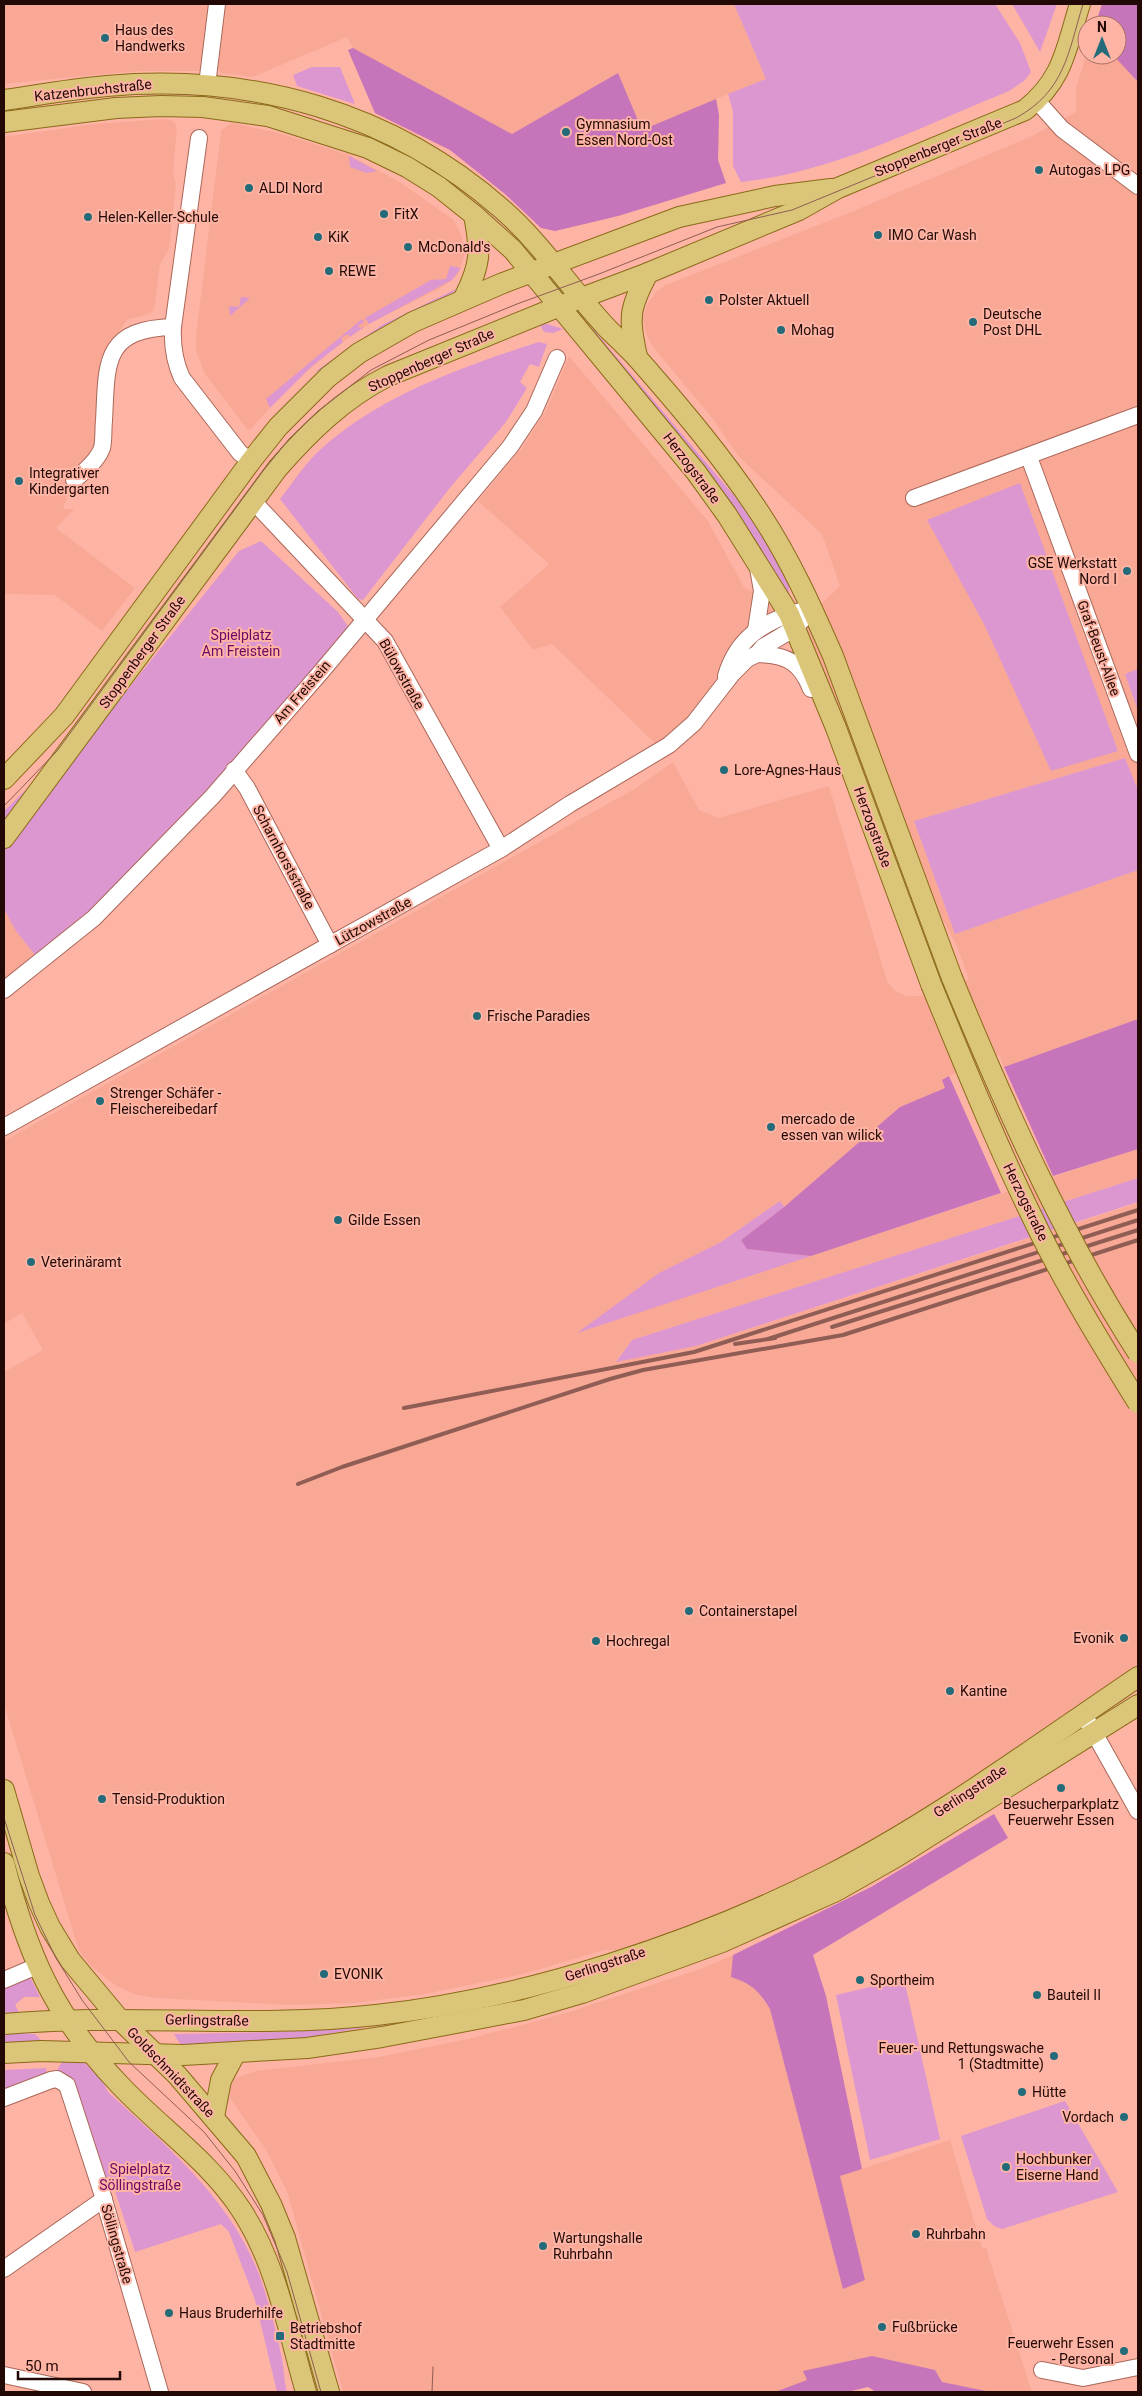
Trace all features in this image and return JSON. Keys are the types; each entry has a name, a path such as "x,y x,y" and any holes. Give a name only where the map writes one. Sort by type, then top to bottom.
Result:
{"main road":[{"name":"Stoppenberger Straße","path":"4,838 253,500 305,437 336,409 366,387 388,376 560,306 576,290 648,273 799,210 838,188 1010,118 1037,101 1047,91 1060,69 1080,4"},
{"name":"Katzenbruchstraße","path":"4,100 107,86 207,85 285,96 333,110 398,138 431,156 470,183 503,210 556,264 576,290"},
{"name":"Katzenbruchstraße","path":"4,122 116,108 161,106 203,107 268,116 368,148 407,167 438,187 474,215 532,272 546,290"},
{"name":"Stoppenberger Straße","path":"4,780 32,753 64,716 278,427 328,377 359,353 393,332 464,298 695,212 789,194 838,188"},
{"path":"464,298 475,276 478,263 480,246 474,215"},
{"path":"637,358 630,323 632,308 648,273"},
{"name":"Herzogstraße","path":"546,290 678,449 727,515 792,621 836,728 931,984 979,1102 1042,1237 1078,1304 1138,1403"},
{"name":"Herzogstraße","path":"576,290 607,328 637,358 696,429 761,516 812,608 833,656 952,978 1000,1094 1065,1228 1138,1353"},
{"name":"Gerlingstraße","path":"4,2024 66,2020 278,2022 376,2015 456,2003 576,1974 708,1929 829,1875 952,1802 1138,1677"},
{"name":"Gerlingstraße","path":"4,2052 153,2054 307,2048 382,2037 524,2010 659,1966 722,1942 836,1891 1094,1734 1138,1705"},
{"name":"Goldschmidtstraße","path":"4,1790 29,1876 50,1927 70,1960 120,2020 153,2054 177,2075 246,2156 271,2204 285,2238 330,2392"},
{"path":"4,1863 14,1902 37,1966 66,2020 119,2085 181,2142 224,2187 242,2211 260,2241 274,2276 306,2392"},
{"path":"214,2117 220,2080 236,2052"}],"street":[{"path":"207,85 217,4"},
{"path":"1037,101 1062,129 1138,186"},
{"path":"199,138 173,327 172,347 176,365 182,378 240,452 251,461"},
{"path":"74,480 85,471 102,449 107,373 110,357 120,342 135,332 156,327 173,327"},
{"name":"Am Freistein","path":"4,990 94,918 212,797 321,672 524,428 557,358"},
{"path":"914,498 1029,457 1138,414"},
{"name":"Graf-Beust-Allee","path":"1029,457 1138,754"},
{"name":"Bülowstraße","path":"253,500 385,641 501,849"},
{"name":"Lützowstraße","path":"722,688 730,663 756,630 762,591 758,566"},
{"name":"Lützowstraße","path":"4,1127 501,849 570,804 669,745 694,723 747,660 757,654 792,621 812,608"},
{"name":"Lützowstraße","path":"756,630 792,621"},
{"path":"757,654 779,656 799,668 805,674 821,715 836,728"},
{"name":"Scharnhorststraße","path":"234,770 247,788 330,945"},
{"path":"1084,1714 1138,1811"},
{"path":"4,1980 37,1966"},
{"name":"Söllingstraße","path":"4,2098 51,2080 57,2079 67,2085 104,2200 160,2392"},
{"path":"4,2269 104,2200"},
{"path":"1042,2370 1083,2378 1138,2366"},
{"path":"10,2392 5,2376 83,2392"}],"shaded area":[{"name":"Haus des Handwerks","path":"4,4 211,4 202,71 142,71 4,84"},
{"name":"Gymnasium Essen Nord-Ost","path":"225,4 734,4 766,79 716,99 719,115 718,160 726,183 618,216 555,231 450,150 375,113 348,50 353,48 347,37 253,77 221,73 216,65"},
{"path":"1102,4 1138,4 1138,82 1122,65 1127,65 1127,15 1098,15"},
{"path":"353,48 512,134 618,73 642,130 716,99 719,115 718,160 726,183 618,216 555,231 541,228 505,194 450,150 375,113 348,50"},
{"path":"1083,65 1122,65 1138,82 1138,669 1125,674 1138,711 1138,790 1125,758 914,821 955,934 1138,870 1138,1019 1004,1067 999,1055 949,1076 945,1088 900,1107 784,1207 780,1201 721,1242 811,1256 1138,1149 1138,1178 632,1340 616,1361 696,1346 1138,1203 1138,1677 887,1842 643,1951 605,1950 523,1974 425,1994 355,2003 290,2005 156,1998 133,1994 115,1985 91,1966 79,1951 4,1704 4,1372 43,1350 22,1313 4,1324 4,1141 636,788 673,762 699,810 718,818 829,786 887,981 894,990 906,996 919,996 969,979 956,944 837,727 796,628 840,586 822,534 739,457 712,418 653,347 646,334 643,317 648,303 656,292 666,285 851,212 1032,136 1076,112 1076,88","holes":["1021,484 984,624 928,520"]},
{"name":"Helen-Keller-Schule","path":"165,119 174,121 177,128 173,172 176,184 169,249 160,264 154,310 149,314 127,320 113,340 98,448 72,482 63,509 74,509 56,528 135,588 102,631 55,595 4,594 4,137 93,124"},
{"path":"231,123 279,133 349,155 398,181 454,220 462,237 465,253 458,274 452,280 439,289 372,322 329,352 285,391 250,430 247,429 205,374 196,351 196,336 221,131"},
{"path":"569,356 708,521 744,587 787,614 780,637 660,748 552,644 533,650 500,607 549,564 478,501 523,447 547,409"},
{"path":"4,909 16,931 39,960 4,988"},
{"path":"1138,1019 1138,1149 1053,1176 1004,1067"},
{"path":"949,1076 1001,1193 811,1256 747,1249 741,1240 784,1207 900,1107 945,1088 942,1080"},
{"path":"994,1814 1008,1838 813,1955 826,1996 862,2169 840,2176 865,2280 843,2289 770,2009 754,1989 744,1982 731,1977 733,1955 871,1887"},
{"path":"733,1955 761,1974 783,1997 816,2184 950,2140 982,2248 986,2248 1032,2392 991,2392 942,2382 934,2370 806,2392 343,2392 287,2191 266,2150 230,2098 230,2087 235,2078 256,2071 378,2057 468,2039 566,2013 703,1968"},
{"path":"872,2356 935,2370 942,2382 991,2392 876,2392 868,2387 847,2392 775,2392 807,2380 803,2371"}],"green space":[{"path":"734,4 995,4 1020,43 1031,72 1024,81 1009,91 878,146 844,158 776,177 741,182 733,166 733,111 728,94 766,79"},
{"path":"1012,4 1057,4 1040,52"},
{"path":"312,67 340,67 355,104 297,86 293,75"},
{"path":"349,156 377,171 367,173 350,167"},
{"path":"450,266 461,268 452,280 369,324 365,318 431,280 446,279"},
{"path":"458,288 448,297 325,370 316,371 382,325"},
{"path":"241,297 250,298 230,316 229,306 239,307"},
{"path":"362,319 364,322 358,326 360,328 364,327 350,337 348,334 341,338 343,342 311,367 270,408 266,399"},
{"path":"547,324 563,329 553,333 544,332 540,325"},
{"path":"593,329 736,498 767,542 789,584 789,599 588,332"},
{"path":"539,342 547,344 539,367 530,364 520,382 527,388 506,422 449,489 363,600 358,599 280,499 304,467 321,449 344,430 370,413 396,398 452,373"},
{"path":"1020,483 1118,751 1051,771 984,624 927,520"},
{"name":"Spielplatz Am Freistein","path":"261,541 338,612 352,632 211,796 39,960 16,931 4,909 4,843 239,551"},
{"path":"1138,669 1138,711 1125,674"},
{"path":"1125,758 1138,790 1138,870 955,934 914,821"},
{"path":"38,778 4,824 4,811"},
{"path":"1138,1178 1138,1202 696,1346 616,1362 632,1340"},
{"path":"780,1201 784,1207 741,1240 748,1249 811,1256 577,1333 659,1273 721,1242"},
{"path":"29,1975 40,1997 24,1997 15,2005 21,2016 4,2018 4,1985"},
{"path":"904,1979 940,2139 870,2160 836,1995"},
{"path":"363,2024 362,2028 285,2041 182,2047 174,2034 280,2032"},
{"path":"4,2032 35,2034 43,2042 4,2043"},
{"name":"Spielplatz Söllingstraße","path":"62,2062 85,2063 102,2080 108,2092 178,2157 220,2205 252,2259 267,2297 282,2359 287,2392 277,2392 255,2300 229,2232 221,2224 135,2252 110,2176 105,2178 56,2072"},
{"path":"46,2068 47,2073 4,2090 4,2070"},
{"path":"1065,2101 1118,2192 1002,2229 994,2226 987,2219 961,2136"}],"tram line":[{"path":"4,806 57,751 263,471 289,439 317,412 371,370 429,340 517,304 717,227 792,210 1016,118 1045,96 1055,83 1068,54 1083,4"},
{"path":"4,1818 35,1915 56,1958 82,2000 129,2062 204,2132 235,2171 263,2215 287,2272 321,2392"},
{"path":"432,2392 433,2367"}],"railway":[{"path":"404,1408 694,1352 1138,1210"},
{"path":"768,1339 1138,1220"},
{"path":"832,1327 1138,1230"},
{"path":"298,1484 342,1467 610,1379 643,1370 843,1335 1138,1240"},
{"path":"735,1344 775,1338"}],"place":[{"name":"Haus des Handwerks","path":"105,38"},
{"name":"Gymnasium Essen Nord-Ost","path":"566,132"},
{"name":"Autogas LPG","path":"1039,170"},
{"name":"ALDI Nord","path":"249,188"},
{"name":"FitX","path":"384,214"},
{"name":"Helen-Keller-Schule","path":"88,217"},
{"name":"IMO Car Wash","path":"878,235"},
{"name":"KiK","path":"318,237"},
{"name":"McDonald's","path":"408,247"},
{"name":"REWE","path":"329,271"},
{"name":"Polster Aktuell","path":"709,300"},
{"name":"Deutsche Post DHL","path":"973,322"},
{"name":"Mohag","path":"781,330"},
{"name":"Integrativer Kindergarten","path":"19,481"},
{"name":"GSE Werkstatt Nord I","path":"1127,571"},
{"name":"Lore-Agnes-Haus","path":"724,770"},
{"name":"Frische Paradies","path":"477,1016"},
{"name":"Strenger Schäfer - Fleischereibedarf","path":"100,1101"},
{"name":"mercado de essen van wilick","path":"771,1127"},
{"name":"Gilde Essen","path":"338,1220"},
{"name":"Veterinäramt","path":"31,1262"},
{"name":"Containerstapel","path":"689,1611"},
{"name":"Evonik","path":"1124,1638"},
{"name":"Hochregal","path":"596,1641"},
{"name":"Kantine","path":"950,1691"},
{"name":"Besucherparkplatz Feuerwehr Essen","path":"1061,1788"},
{"name":"Tensid-Produktion","path":"102,1799"},
{"name":"EVONIK","path":"324,1974"},
{"name":"Sportheim","path":"860,1980"},
{"name":"Bauteil II","path":"1037,1995"},
{"name":"Feuer- und Rettungswache 1 (Stadtmitte)","path":"1054,2056"},
{"name":"Hütte","path":"1022,2092"},
{"name":"Vordach","path":"1124,2117"},
{"name":"Hochbunker Eiserne Hand","path":"1006,2167"},
{"name":"Ruhrbahn","path":"916,2234"},
{"name":"Wartungshalle Ruhrbahn","path":"543,2246"},
{"name":"Haus Bruderhilfe","path":"169,2313"},
{"name":"Fußbrücke","path":"882,2327"},
{"name":"Betriebshof Stadtmitte","path":"280,2336"},
{"name":"Feuerwehr Essen - Personal","path":"1124,2351"}]}
